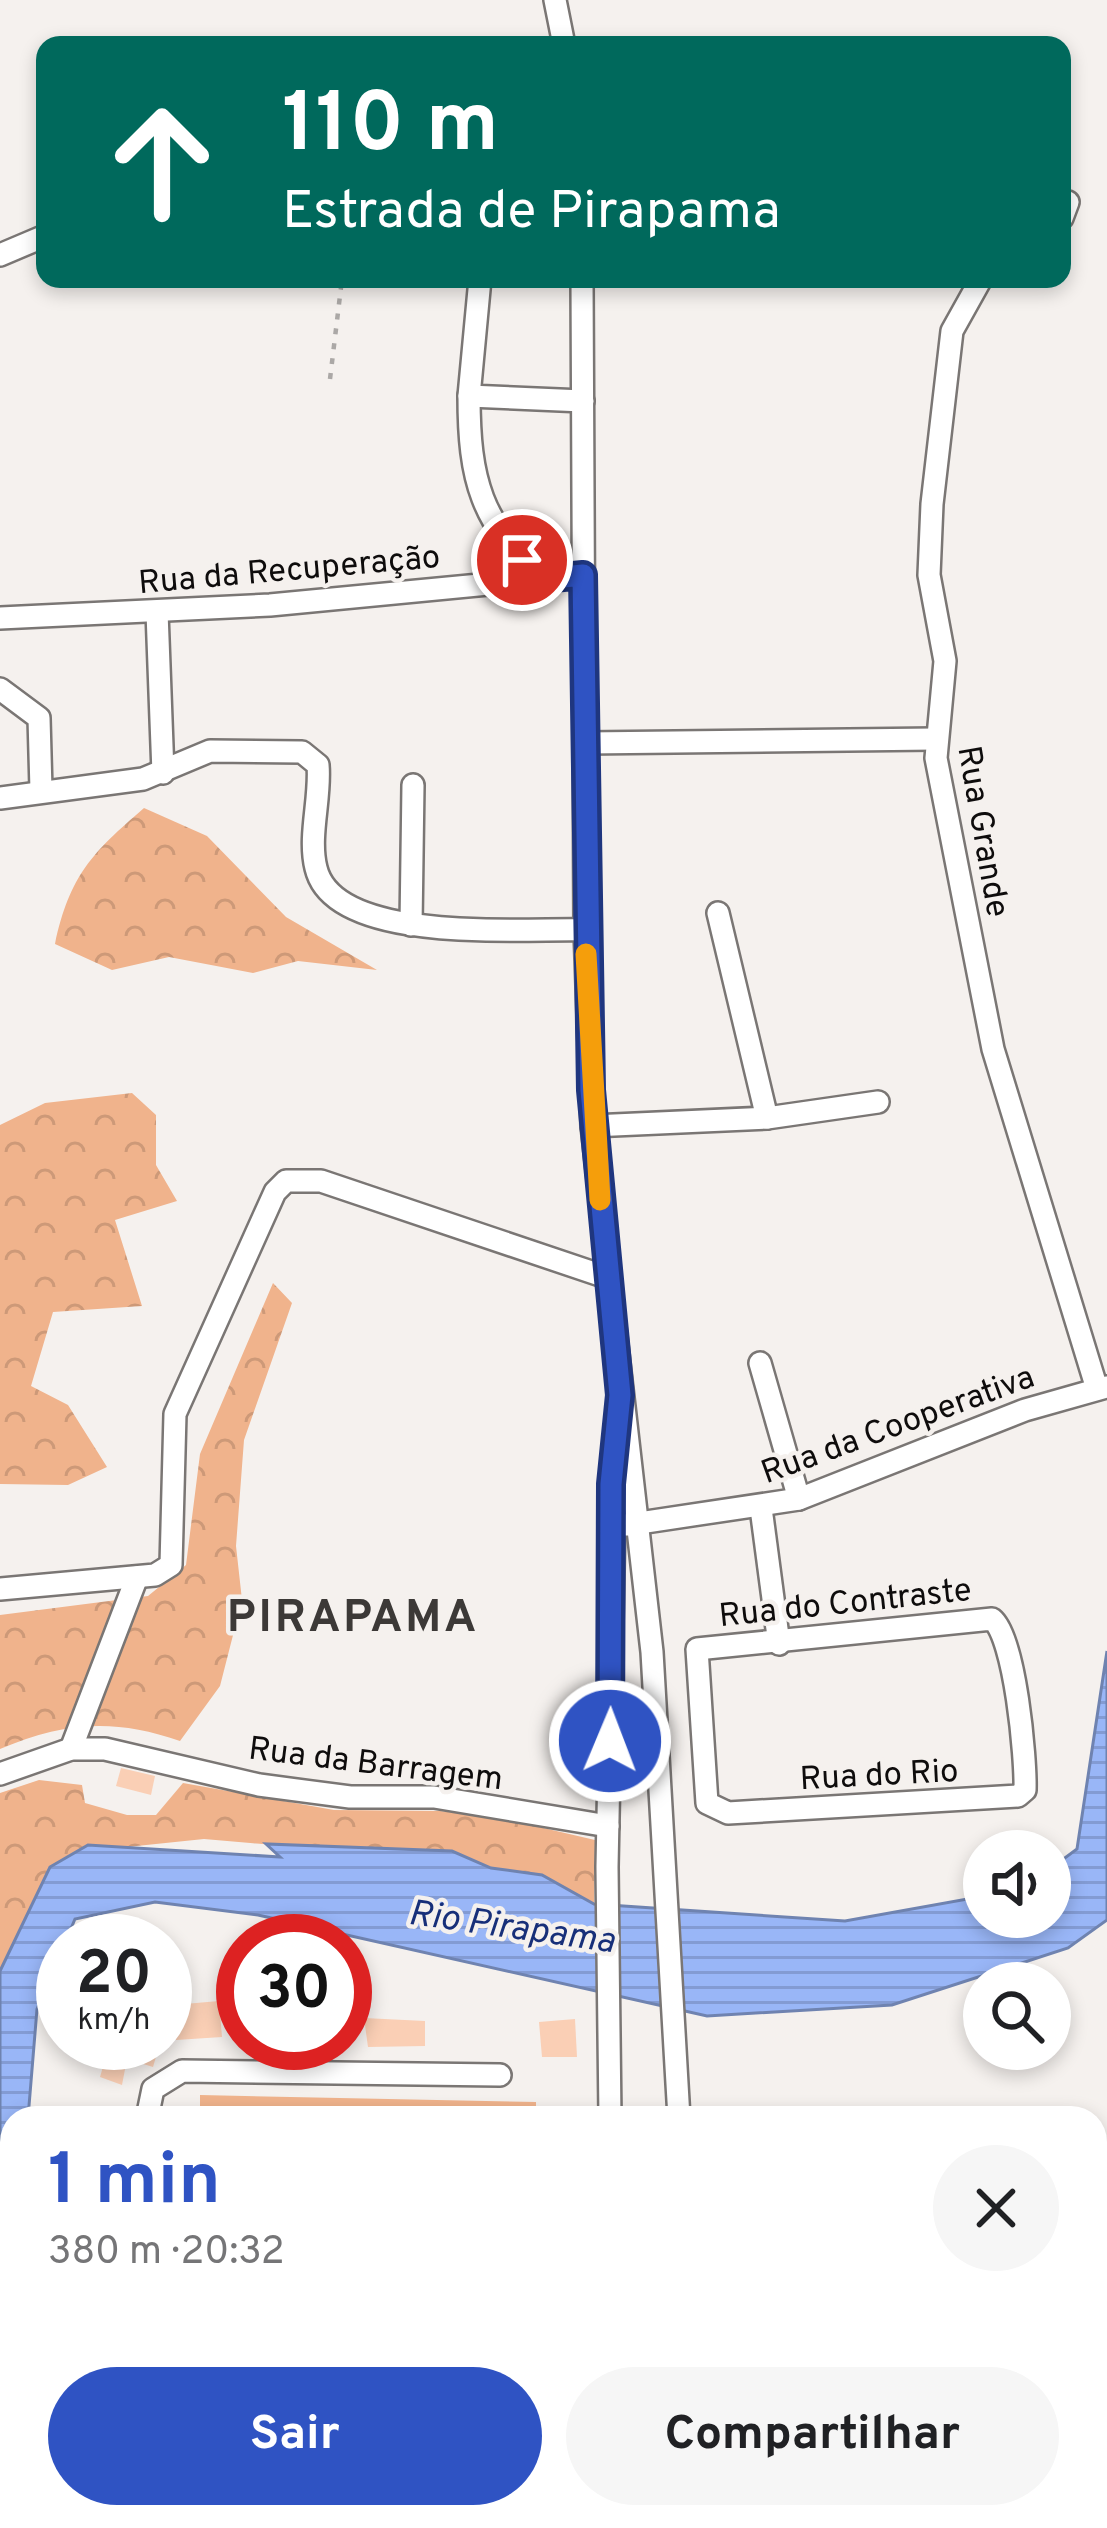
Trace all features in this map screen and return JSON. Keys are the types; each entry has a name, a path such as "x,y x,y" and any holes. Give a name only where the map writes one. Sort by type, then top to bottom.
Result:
{"street":[{"path":"556,0 562,36"},
{"path":"0,255 36,240"},
{"path":"479,288 469,397 472,440 488,518 507,547 543,579"},
{"path":"582,288 585,930 592,1126 637,1524 664,1834 678,2106"},
{"name":"Rua Grande","path":"977,288 952,332 932,503 928,575 945,661 935,739 988,1030 1102,1388"},
{"path":"469,397 583,400"},
{"name":"Rua da Recuperação","path":"0,618 157,612 583,575"},
{"path":"157,612 163,773"},
{"path":"0,689 39,718 41,790"},
{"path":"586,743 935,739"},
{"path":"0,798 163,773 210,751 287,751 312,757 319,778 315,867 328,891 359,912 411,925 585,930"},
{"path":"411,925 413,785"},
{"path":"718,913 767,1118"},
{"path":"592,1126 767,1118 878,1102"},
{"path":"0,1589 161,1574 173,1559 170,1457 175,1414 282,1184 295,1177 321,1180 606,1277"},
{"path":"760,1363 799,1499"},
{"name":"Rua da Cooperativa","path":"611,1526 799,1499 1025,1410 1102,1388"},
{"path":"610,2106 611,1526 620,1395"},
{"path":"760,1508 779,1644"},
{"path":"71,1749 137,1577"},
{"name":"Rua do Contraste","path":"743,1813 720,1813 707,1802 697,1649 779,1644 980,1618 999,1624 1022,1741 1025,1780 1018,1796"},
{"name":"Rua da Barragem","path":"0,1774 71,1749 140,1754 292,1790 434,1797 608,1826"},
{"name":"Rua do Rio","path":"743,1813 1018,1796"},
{"path":"149,2106 153,2089 182,2071 500,2075"}],"path":[{"path":"330,379 341,288"}],"green space":[{"path":"144,808 207,836 286,917 377,970 298,961 253,973 169,957 112,970 55,944 68,900 86,867"},
{"path":"132,1093 156,1115 156,1165 177,1201 115,1220 142,1306 53,1312 31,1386 68,1405 107,1467 68,1485 0,1484 0,1125 45,1103"},
{"path":"273,1283 292,1303 244,1440 236,1546 242,1600 220,1686 180,1741 133,1729 89,1726 46,1733 0,1749 0,1615 148,1596 186,1565 200,1454"},
{"path":"39,1780 82,1785 85,1803 127,1815 156,1815 183,1783 334,1810 440,1811 505,1819 595,1840 594,1904 542,1875 491,1868 452,1851 330,1850 204,1839 127,1847 88,1845 50,1867 0,1971 0,1793"},
{"path":"200,2095 536,2102 536,2106 200,2106"}],"water":[{"name":"Rio Pirapama","path":"1107,1651 1107,1920 1068,1948 1025,1962 963,1962 963,1982 892,2005 707,2016 372,1941 372,1914 250,1914 155,1902 99,1914 36,1914 36,2021 29,2106 0,2106 0,1971 50,1867 88,1845 280,1857 266,1844 452,1851 491,1868 542,1875 594,1904 845,1921 963,1900 963,1938 1071,1938 1071,1853 1077,1849"}],"building":[{"path":"121,1768 155,1776 151,1795 116,1786"},
{"path":"216,2001 216,2037 192,2039 192,2003"},
{"path":"372,2018 425,2021 425,2046 372,2047"},
{"path":"575,2019 577,2057 542,2057 539,2022"},
{"path":"102,2070 125,2070 122,2085 100,2077"}],"slow traffic":[{"path":"586,954 592,1126 600,1200"}],"district":[{"name":"PIRAPAMA","path":"353,1615"}],"route":[{"path":"522,560 543,579 583,575 585,930 592,1126 620,1395 611,1484 610,1741"}]}
